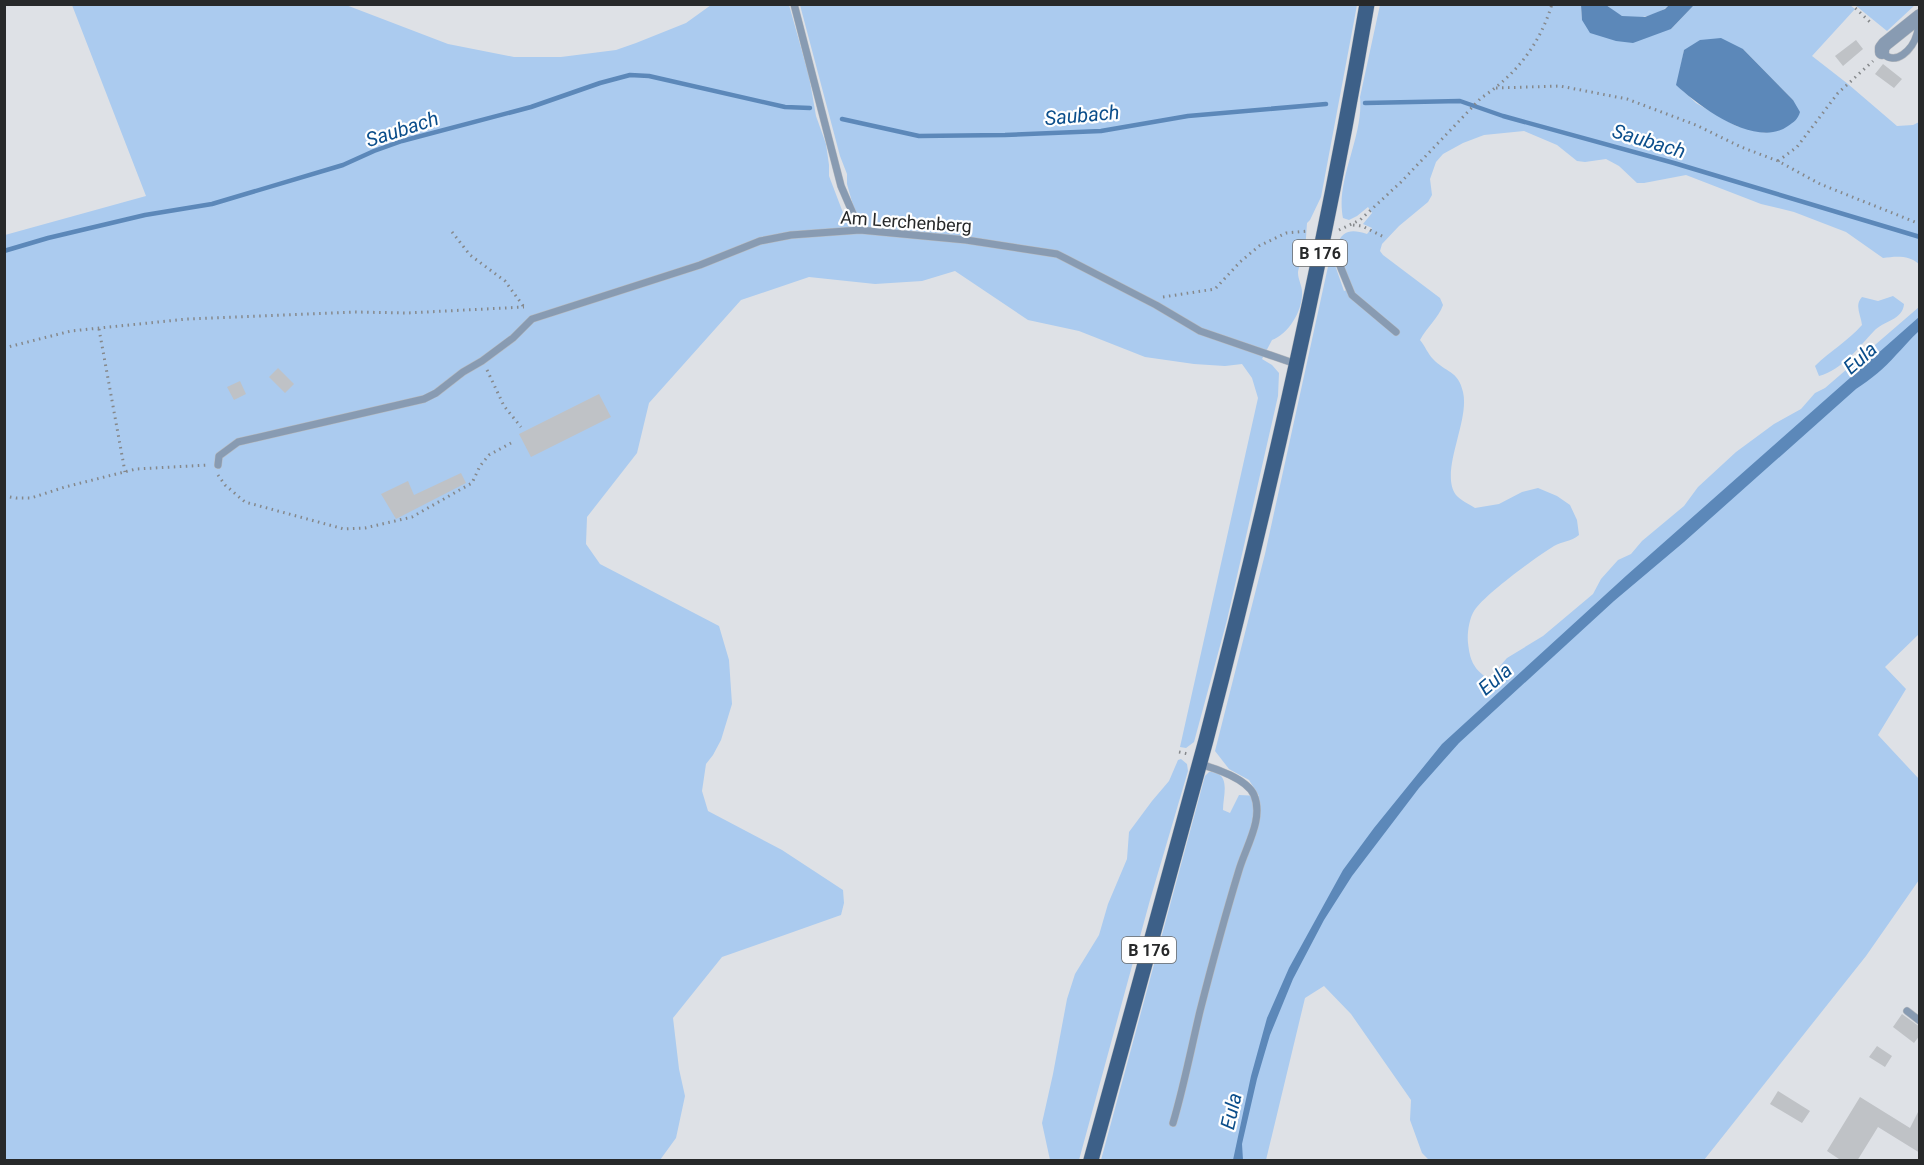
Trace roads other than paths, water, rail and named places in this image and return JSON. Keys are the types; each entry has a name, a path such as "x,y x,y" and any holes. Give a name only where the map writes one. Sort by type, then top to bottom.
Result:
{"main road":[{"name":"B 176","path":"1091,1161 1199,764 1251,560 1323,238 1348,116 1367,4"}],"street":[{"path":"1882,52 1886,44 1918,17"}],"lane":[{"path":"794,4 822,105 841,186 860,230"},
{"path":"1882,52 1889,59 1896,59 1904,54 1917,34 1918,17"},
{"name":"Am Lerchenberg","path":"218,465 219,456 238,442 424,399 482,361 513,338 532,319 700,265 760,241 791,235 860,230 966,240 1057,254 1156,305 1200,331 1296,364"},
{"path":"1323,238 1334,251 1347,285 1356,300 1396,332"},
{"path":"1173,1123 1228,905 1258,812 1254,793 1246,786 1224,771 1199,764"},
{"path":"1907,1011 1920,1021"}],"waterway":[{"name":"Saubach","path":"4,251 145,215 212,204 343,165 402,141 531,107 630,75 649,76 785,107 810,108"},
{"name":"Saubach","path":"1365,103 1460,101 1503,116 1674,163 1920,237"},
{"name":"Saubach","path":"842,119 919,136 1005,135 1101,131 1188,116 1326,104"}],"water label":[{"name":"Eula","path":"1860,358"},
{"name":"Eula","path":"1495,679"},
{"name":"Eula","path":"1231,1111"}]}
